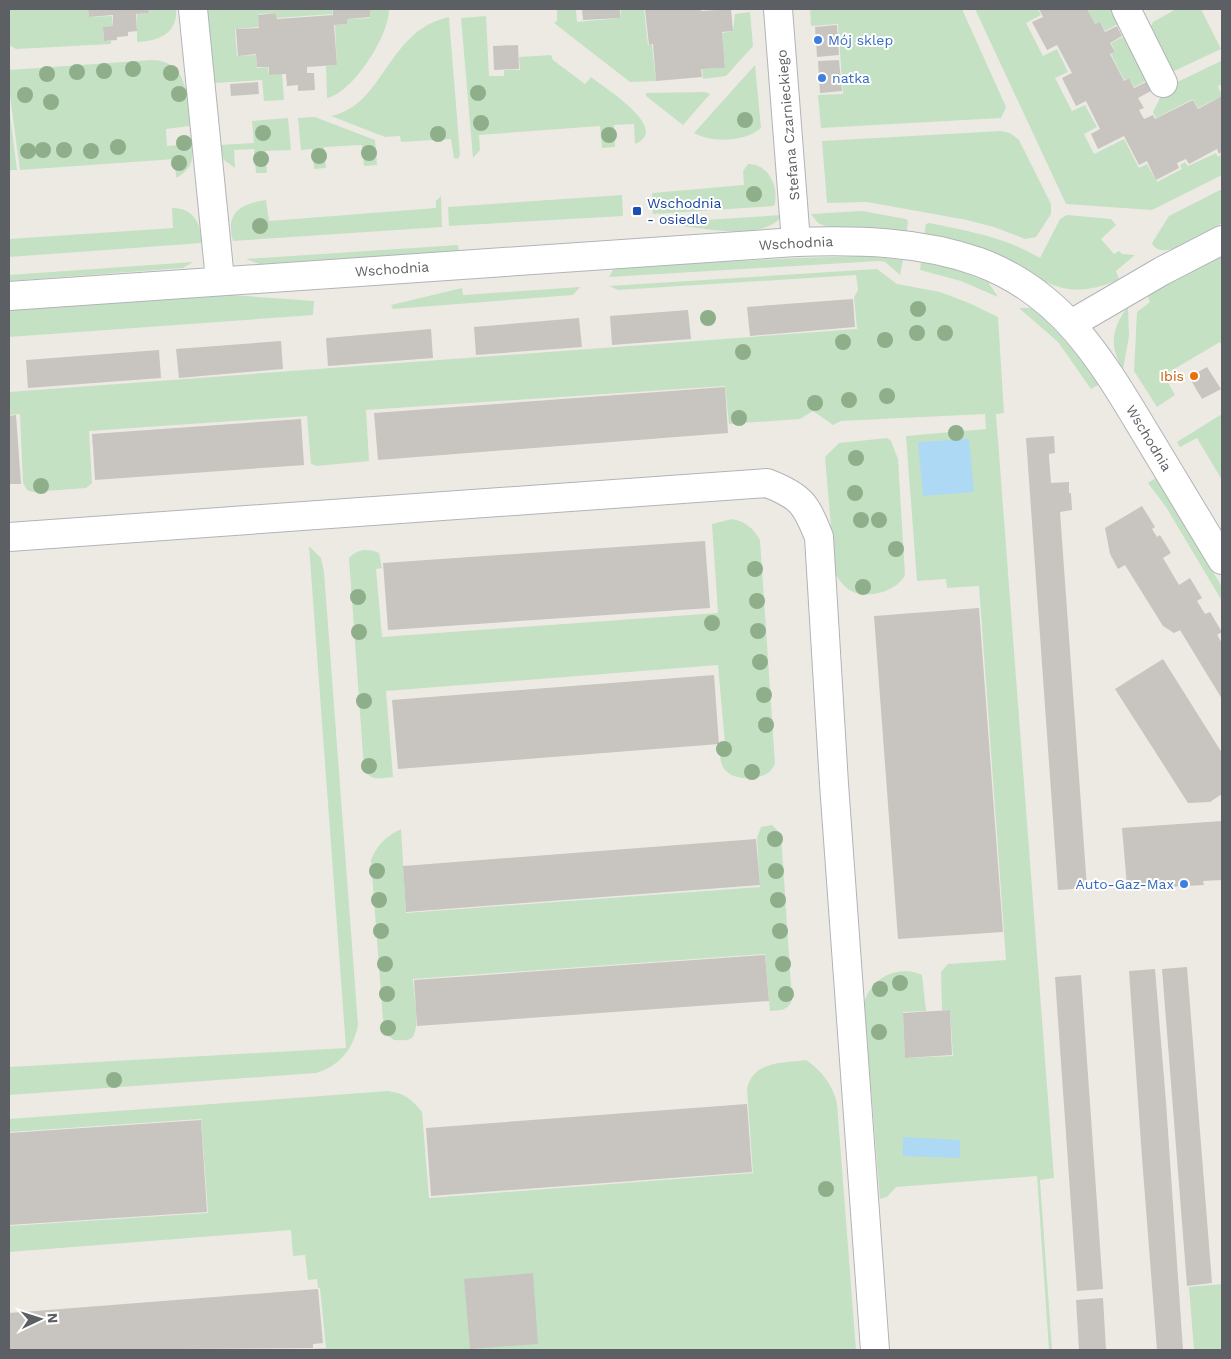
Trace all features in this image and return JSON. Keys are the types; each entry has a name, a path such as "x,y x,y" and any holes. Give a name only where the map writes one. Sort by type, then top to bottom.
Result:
{"street":[{"path":"193,9 220,280"},
{"name":"Stefana Czarnieckiego","path":"778,9 796,242"},
{"path":"1126,9 1163,83"},
{"path":"1071,324 1162,271 1222,240"},
{"name":"Wschodnia","path":"9,296 220,280 796,242 881,242 958,256 979,262 1018,281 1050,305 1071,324 1106,368 1222,560"},
{"path":"9,537 767,483 789,491 808,509 818,537 834,794 875,1350"}],"green space":[{"path":"9,9 88,9 89,17 112,16 113,26 103,27 104,41 111,41 111,44 16,49 9,45"},
{"path":"149,9 176,9 174,25 159,38 137,42 137,14 148,13"},
{"path":"206,9 332,9 333,14 277,18 276,13 258,14 259,27 235,29 237,56 256,55 257,68 268,67 269,75 282,74 284,100 264,101 262,80 214,83"},
{"path":"370,9 389,9 388,20 377,47 348,86 327,98 326,66 337,65 335,25 347,24 347,19 370,18"},
{"path":"557,9 576,9 577,22 620,18 621,10 644,9 648,45 652,45 656,81 630,82 554,23 557,21"},
{"path":"810,9 962,9 1006,107 1001,118 821,128 818,95 843,94 838,24 811,26"},
{"path":"975,9 1038,9 1041,15 1026,23 1043,56 1057,49 1068,72 1055,78 1072,111 1085,105 1097,127 1084,134 1094,154 1124,139 1139,168 1147,164 1157,182 1182,169 1180,165 1185,162 1188,166 1216,153 1218,157 1222,154 1222,175 1152,210 1066,204"},
{"path":"1087,9 1115,9 1122,22 1105,31 1100,22 1095,24"},
{"path":"1176,9 1201,9 1221,49 1172,72 1149,31 1153,22"},
{"path":"750,12 753,46 726,76 703,79 702,69 725,68 722,33 733,31 735,14"},
{"path":"486,16 489,76 504,76 504,70 520,70 519,57 551,55 553,60 585,84 591,77 620,99 641,119 645,129 644,137 635,144 634,124 614,125 615,147 602,148 600,126 479,135 480,150 473,158 461,18"},
{"path":"449,17 460,155 458,159 454,158 451,139 401,142 400,136 385,137 331,116 349,109 364,98 412,36 428,25"},
{"path":"1129,34 1151,78 1134,87 1129,78 1124,80 1111,54 1115,52 1111,43"},
{"path":"152,60 164,62 173,67 184,83 190,126 166,129 167,146 192,144 192,160 185,172 176,178 175,159 20,170 9,89 9,70"},
{"path":"1221,61 1222,84 1218,86 1222,96 1198,108 1193,99 1156,118 1153,112 1165,88"},
{"path":"755,65 761,128 746,136 728,140 719,140 694,133"},
{"path":"705,92 710,94 683,125 646,96 646,93"},
{"path":"9,107 17,170 9,170"},
{"path":"315,117 375,140 377,165 364,166 362,145 324,147 326,168 314,169 312,149 301,150 298,118"},
{"path":"288,118 291,150 265,151 267,173 256,173 254,149 234,150 235,168 224,160 219,145 254,143 252,121"},
{"path":"1001,131 1010,133 1019,140 1051,204 1051,214 1036,237 1025,239 994,227 967,220 867,202 827,203 822,141"},
{"path":"748,164 762,168 771,178 775,192 774,206 653,214 652,193 744,185 743,171"},
{"path":"1222,189 1222,223 1186,244 1165,250 1157,249 1152,243 1169,216"},
{"path":"622,195 623,216 449,226 448,207"},
{"path":"441,196 442,227 233,241 231,231 233,217 242,207 266,200 269,221 436,208 436,201"},
{"path":"172,208 186,211 195,218 200,230 202,243 9,257 9,239 173,228"},
{"path":"862,211 906,219 908,221 907,231 827,227 818,223 811,214"},
{"path":"782,215 774,224 762,229 747,231 715,230 672,225 672,222"},
{"path":"1067,215 1111,219 1116,225 1101,239 1114,254 1119,251 1122,254 1135,255 1116,271 1119,279 1099,287 1082,290 1067,289 1040,279 986,250 960,242 924,235 926,224 929,223 1000,240 1040,258 1060,219"},
{"path":"458,245 459,251 259,264 246,259"},
{"path":"1222,255 1222,346 1220,342 1164,375 1175,395 1157,407 1134,371 1137,312 1150,302 1147,294"},
{"path":"865,256 903,260 900,275 885,262 879,261 609,277 613,270 619,267"},
{"path":"193,262 183,268 9,281 9,275"},
{"path":"921,262 953,269 988,282 998,297 961,281 920,270"},
{"path":"877,269 897,284 940,292 998,317 1004,413 996,414 1054,1178 1040,1180 1052,1350 1049,1350 1037,1176 896,1187 887,1197 880,1199 864,1004 872,987 878,981 894,972 904,971 922,975 926,1011 903,1012 905,1058 953,1056 950,1010 942,1010 941,972 948,964 1006,960 979,586 947,588 946,579 917,581 906,436 986,429 985,414 841,421 833,425 813,411 800,419 729,424 725,386 366,410 369,461 317,466 311,464 307,416 89,431 92,483 86,488 32,492 27,490 23,483 20,414 9,415 9,392 857,329 854,297 858,290 856,275 618,290 609,286"},
{"path":"580,287 573,295 393,309 391,305 462,288 463,295"},
{"path":"216,294 314,301 313,315 9,337 9,309"},
{"path":"1128,306 1129,336 1123,370 1115,353 1114,338 1118,323"},
{"path":"1019,308 1032,308 1042,317 1068,344 1100,384 1091,389 1058,342"},
{"path":"1222,414 1222,480 1197,438 1180,447 1177,442"},
{"path":"887,438 891,441 898,459 905,575 901,581 888,590 873,594 858,593 846,587 835,573 825,457 839,443"},
{"path":"1157,477 1222,587 1222,601 1166,507 1148,483"},
{"path":"732,519 749,526 760,540 775,764 768,773 763,776 750,778 736,777 725,770 722,765 719,745 725,744 718,665 386,691 393,777 373,778 364,769 349,558 352,555 363,550 379,553 382,568 376,569 382,637 718,613 712,524"},
{"path":"309,546 321,558 324,572 358,1025 353,1042 339,1061 316,1073 9,1095 9,1067 346,1048"},
{"path":"772,825 781,834 792,1001 785,1008 770,1011 765,954 413,979 416,1012 414,1035 408,1040 394,1040 384,1033 371,860 379,845 386,838 401,829 406,913 760,887 757,838 761,827"},
{"path":"806,1060 826,1079 833,1091 837,1104 856,1350 298,1350 326,1348 320,1288 318,1288 317,1279 308,1280 305,1255 293,1256 291,1230 9,1252 9,1226 208,1213 201,1119 9,1132 9,1119 394,1092 407,1097 422,1112 429,1198 753,1173 747,1089 750,1080 755,1073 770,1065"},
{"path":"1222,1284 1222,1350 1194,1350 1189,1287"}],"water":[{"path":"969,439 974,492 923,496 918,442"},
{"path":"903,1137 960,1140 960,1158 903,1156"}],"building":[{"path":"88,9 148,9 149,13 136,14 137,31 128,32 128,36 117,37 117,40 104,41 103,27 113,26 113,15 89,17"},
{"path":"333,9 370,9 370,17 347,19 347,24 334,25 337,65 307,67 307,73 314,73 315,90 298,91 298,85 287,86 286,74 269,75 269,67 257,67 256,54 238,56 236,29 259,28 258,15 276,13 277,19 333,15"},
{"path":"582,9 620,9 620,18 583,20"},
{"path":"645,9 701,9 701,11 731,9 733,31 722,32 725,68 701,69 702,77 656,81 653,44 649,45"},
{"path":"1039,9 1087,9 1095,24 1100,22 1105,32 1117,26 1122,36 1110,43 1115,52 1110,54 1124,81 1129,78 1134,88 1146,82 1151,91 1138,98 1144,108 1139,110 1144,119 1153,115 1155,119 1193,100 1198,109 1222,96 1222,152 1219,154 1217,149 1189,164 1186,159 1177,163 1179,168 1156,180 1147,161 1139,165 1124,136 1098,149 1091,134 1100,129 1086,101 1076,106 1062,78 1072,73 1057,45 1047,50 1032,22 1043,17"},
{"path":"837,25 839,55 817,57 815,27"},
{"path":"518,45 519,69 494,70 493,46"},
{"path":"839,60 842,91 820,93 818,61"},
{"path":"258,82 259,94 231,96 230,84"},
{"path":"853,299 855,327 750,336 747,307"},
{"path":"688,310 691,339 612,345 610,316"},
{"path":"579,318 582,347 476,355 474,327"},
{"path":"431,329 433,358 328,366 326,338"},
{"path":"281,341 283,369 179,378 176,349"},
{"path":"159,350 161,378 28,388 26,360"},
{"path":"1207,367 1221,389 1202,399 1189,377"},
{"path":"725,387 728,433 378,460 374,413"},
{"path":"16,415 21,484 9,484 9,416"},
{"path":"301,419 304,465 95,480 92,434"},
{"path":"1054,436 1055,453 1049,454 1051,483 1069,482 1069,493 1071,493 1072,510 1060,512 1087,888 1058,890 1026,438"},
{"path":"1142,506 1155,527 1152,529 1157,537 1160,535 1171,553 1163,558 1179,585 1190,578 1202,598 1197,601 1205,614 1210,612 1222,632 1217,635 1222,643 1222,699 1180,630 1174,633 1163,626 1125,565 1118,569 1110,554 1105,528"},
{"path":"705,541 710,608 388,630 383,563"},
{"path":"979,608 1003,932 898,939 874,616"},
{"path":"1163,659 1222,753 1222,794 1210,802 1188,803 1115,689"},
{"path":"714,675 719,744 398,769 392,700"},
{"path":"1222,821 1222,880 1203,881 1204,885 1167,887 1167,883 1127,886 1122,828"},
{"path":"756,839 760,885 406,912 403,866"},
{"path":"765,955 769,1001 417,1026 414,980"},
{"path":"1187,967 1212,1283 1187,1286 1162,969"},
{"path":"1155,969 1183,1350 1157,1350 1142,1158 1129,971"},
{"path":"1081,975 1103,1289 1077,1291 1055,977"},
{"path":"950,1010 952,1055 905,1058 903,1013"},
{"path":"747,1104 752,1172 431,1196 426,1128"},
{"path":"201,1120 207,1212 9,1225 9,1133"},
{"path":"533,1273 538,1344 470,1349 464,1279"},
{"path":"318,1289 323,1343 313,1344 313,1348 9,1350 9,1313"},
{"path":"1103,1298 1106,1350 1079,1350 1076,1300"}],"place":[{"name":"Mój sklep","path":"818,40"},
{"name":"natka","path":"822,78"},
{"name":"Wschodnia - osiedle","path":"637,211"},
{"name":"Ibis","path":"1194,376"},
{"name":"Auto-Gaz-Max","path":"1184,884"}]}
